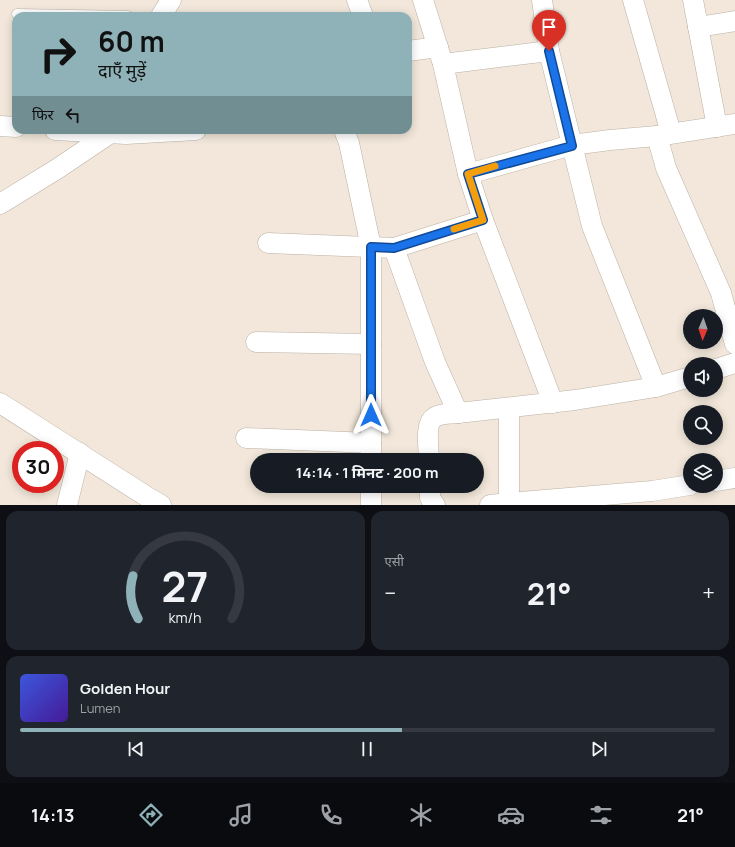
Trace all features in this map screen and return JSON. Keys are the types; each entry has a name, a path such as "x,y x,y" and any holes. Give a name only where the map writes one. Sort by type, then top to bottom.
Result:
{"street":[{"path":"164,12 171,0"},
{"path":"357,0 362,12"},
{"path":"423,0 441,55 468,174 483,220 553,403"},
{"path":"542,0 549,51 592,226 656,387"},
{"path":"633,0 664,134 666,168 721,293 735,344"},
{"path":"468,174 572,146 726,125 698,26 693,0"},
{"path":"698,26 735,21"},
{"path":"412,51 441,55 549,51"},
{"path":"0,126 12,127"},
{"path":"0,204 57,169 107,134"},
{"path":"246,438 371,451 371,247 349,143 346,134"},
{"path":"268,243 394,248 483,220"},
{"path":"394,248 435,362 458,413"},
{"path":"256,342 371,344"},
{"path":"723,367 735,363"},
{"path":"429,453 428,431 430,422 436,416 553,403 656,387 683,379"},
{"path":"0,403 161,505"},
{"path":"509,408 499,504 652,491 683,486"},
{"path":"67,505 80,453"},
{"path":"723,480 735,478"},
{"path":"371,493 371,505"},
{"path":"430,493 430,498 435,505"}],"slow traffic":[{"path":"454,229 483,220 468,174 495,166"}],"route":[{"path":"371,415 371,247 394,248 483,220 468,174 572,146 549,51"}]}
